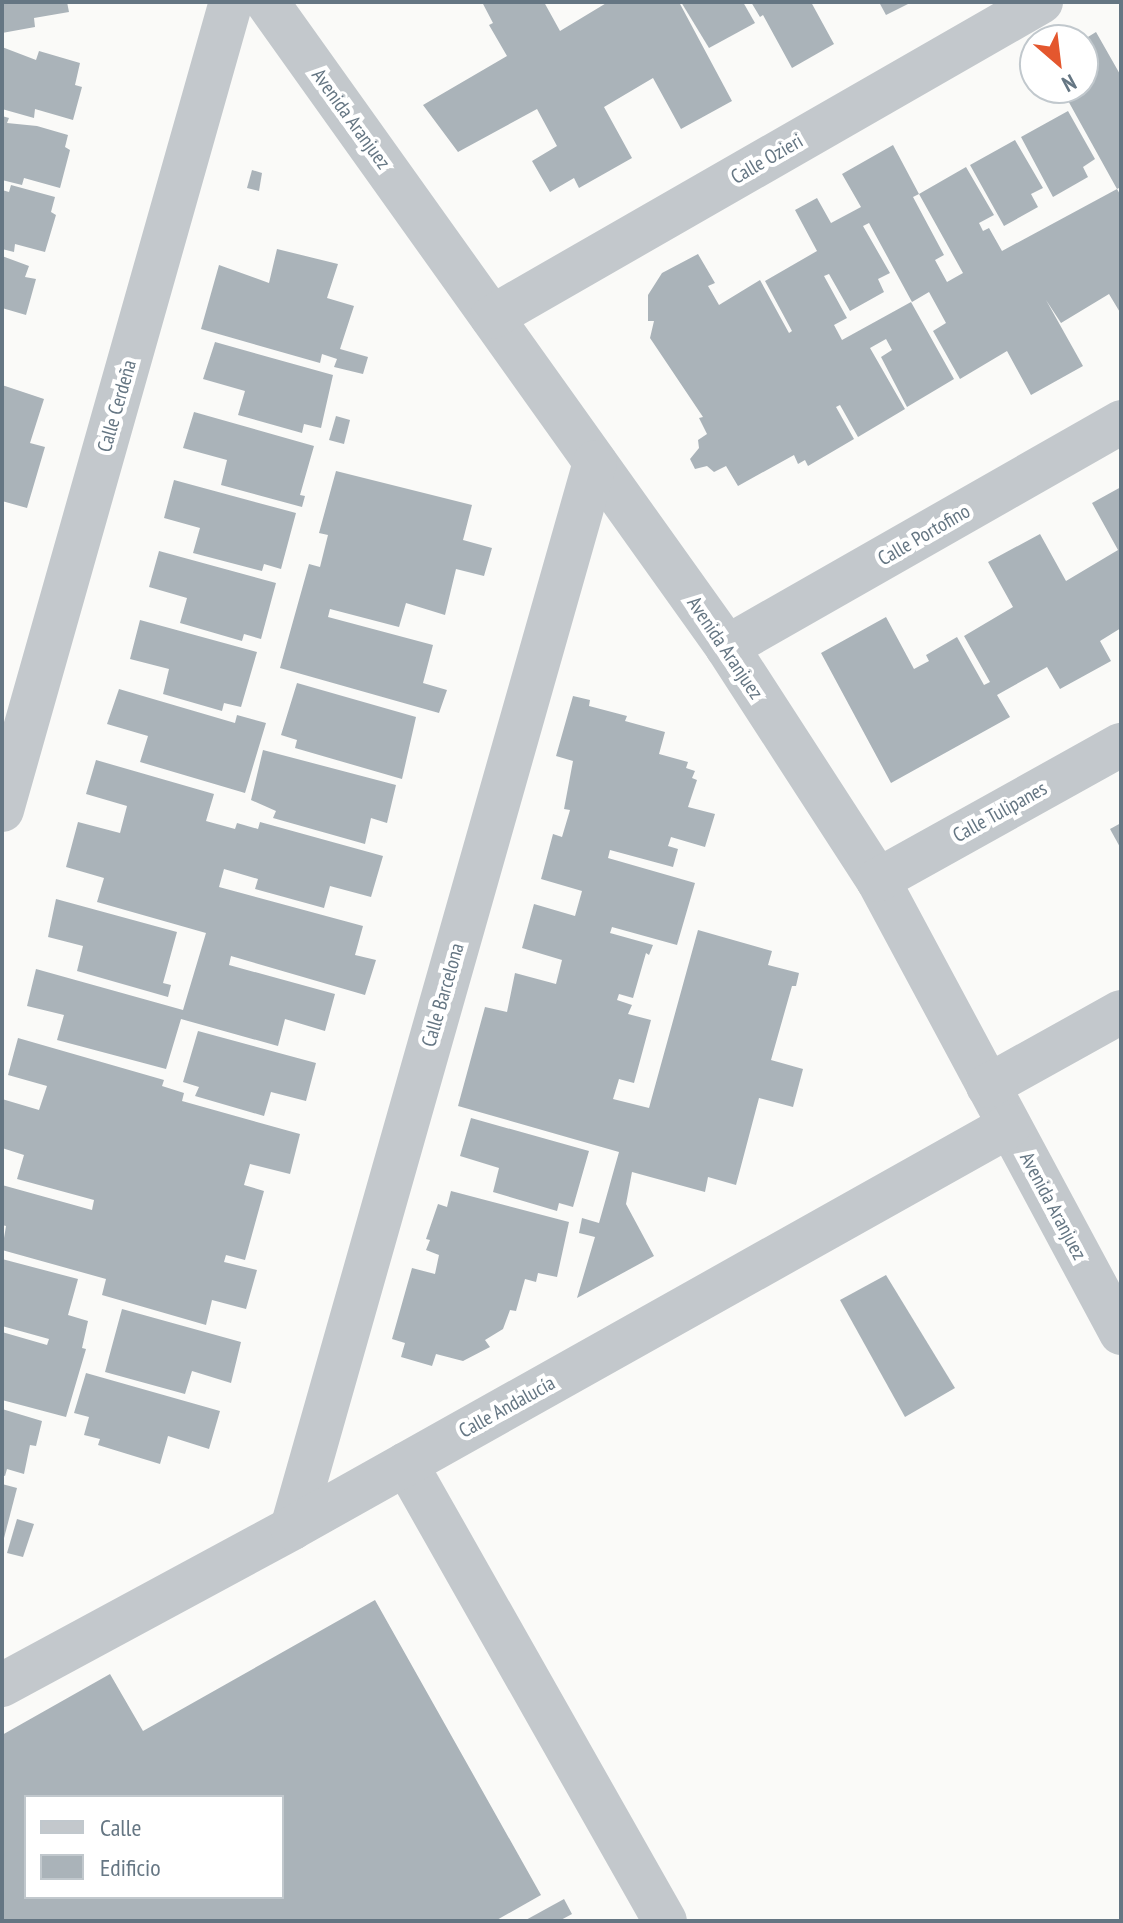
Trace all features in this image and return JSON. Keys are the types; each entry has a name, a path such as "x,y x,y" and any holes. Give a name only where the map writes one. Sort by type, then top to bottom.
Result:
{"street":[{"name":"Calle Cerdeña","path":"2,810 231,2"},
{"name":"Avenida Aranjuez","path":"267,2 727,647 878,880 1121,1333"},
{"name":"Calle Ozieri","path":"492,317 1041,2"},
{"name":"Calle Portofino","path":"727,647 1121,422"},
{"name":"Calle Barcelona","path":"292,1528 595,462"},
{"name":"Calle Tulipanes","path":"878,880 1121,745"},
{"path":"988,1086 1121,1012"},
{"name":"Calle Andalucía","path":"2,1685 292,1528 1009,1126"},
{"path":"406,1464 665,1921"}],"building":[{"path":"2,2 67,2 69,12 34,18 35,27 2,33"},
{"path":"482,2 544,2 560,31 608,2 679,2 732,101 681,129 653,78 604,107 632,158 579,188 574,178 550,192 532,161 557,146 537,109 458,152 423,105 507,56 489,25 493,23"},
{"path":"681,2 743,2 755,23 709,48"},
{"path":"751,2 811,2 834,44 792,68 763,15 760,17"},
{"path":"879,2 912,2 886,15"},
{"path":"1099,37 1121,76 1121,187 1117,189 1070,104 1099,104"},
{"path":"2,47 36,60 39,51 80,63 75,85 82,87 73,120 35,109 34,118 2,109"},
{"path":"1068,111 1095,159 1083,167 1088,177 1053,197 1021,137"},
{"path":"2,116 9,118 7,123 37,126 68,135 65,147 70,150 60,188 24,178 22,185 2,180"},
{"path":"1015,140 1043,188 1031,194 1038,207 1004,226 970,165"},
{"path":"893,145 919,194 966,167 994,215 979,223 983,231 989,228 1002,251 1117,189 1121,196 1121,314 1109,294 1061,323 1046,300 1083,366 1031,395 1007,351 960,379 933,331 946,323 929,292 912,302 869,223 863,226 890,273 878,279 884,292 850,311 829,274 824,276 847,318 834,325 842,340 911,302 954,379 907,407 881,357 892,350 886,339 870,348 905,409 858,437 840,405 836,407 854,439 808,466 805,460 798,464 794,455 738,486 726,466 714,472 707,466 695,469 690,459 699,448 698,440 707,434 699,418 703,417 650,338 654,321 648,321 648,295 662,273 698,254 715,283 708,286 719,305 760,280 789,333 792,331 765,281 817,251 795,210 817,198 831,223 861,207 842,174","holes":["919,194 963,273 947,282 935,260 944,255 913,197"]},
{"path":"252,170 262,173 259,191 247,188"},
{"path":"11,185 55,197 51,212 56,215 45,252 15,244 14,252 2,249 2,190 9,192"},
{"path":"277,249 338,264 327,298 354,306 340,349 368,357 363,374 334,367 337,359 322,354 320,363 201,329 219,265 269,283"},
{"path":"2,256 29,266 25,277 36,279 26,315 2,308"},
{"path":"215,342 333,375 321,428 304,424 302,433 238,415 245,391 203,379"},
{"path":"2,385 44,399 30,443 45,447 27,508 2,501"},
{"path":"194,412 314,446 300,495 305,496 302,507 221,485 227,460 183,448"},
{"path":"336,416 350,420 344,444 329,440"},
{"path":"336,471 472,505 463,540 492,548 484,576 456,569 445,615 406,603 399,627 330,609 328,617 433,645 423,683 447,690 439,713 280,668 309,564 320,567 328,535 319,533"},
{"path":"174,480 296,513 281,569 264,564 262,571 193,553 200,528 164,518"},
{"path":"1121,487 1121,628 1100,641 1111,661 1060,689 1047,667 997,695 1010,717 891,783 821,653 886,617 914,669 929,661 926,655 957,637 984,685 990,682 964,636 1013,607 988,562 1040,534 1066,581 1118,550 1092,503"},
{"path":"159,551 276,583 261,639 244,634 242,641 180,623 187,598 149,587"},
{"path":"140,620 257,652 241,707 224,703 222,711 163,694 169,669 130,659"},
{"path":"297,683 416,717 402,779 295,748 297,740 281,735"},
{"path":"119,689 235,723 237,715 266,723 245,793 140,762 148,736 107,724"},
{"path":"573,696 590,700 589,706 627,716 625,721 665,732 659,754 688,762 686,768 695,771 692,778 697,780 688,807 715,814 705,847 671,837 668,846 678,849 673,867 610,850 608,858 695,883 677,945 612,927 610,933 653,945 649,955 646,953 633,998 619,994 617,1000 632,1005 628,1014 651,1020 634,1083 619,1079 613,1099 649,1108 698,930 772,951 768,965 799,973 796,986 792,986 771,1060 803,1069 793,1107 759,1098 736,1185 708,1177 705,1192 632,1172 626,1204 654,1256 577,1298 595,1237 579,1233 582,1218 599,1223 619,1152 458,1106 485,1007 507,1012 515,973 556,984 562,960 522,948 534,904 575,916 582,891 541,879 553,834 562,837 570,810 564,809 573,761 556,756"},
{"path":"263,750 396,785 387,823 371,818 365,844 273,818 276,811 251,800"},
{"path":"96,760 214,794 206,821 235,829 237,823 258,829 260,822 383,856 371,897 330,886 324,908 255,889 258,879 224,869 219,887 363,926 355,955 376,960 365,995 231,956 229,965 335,994 325,1031 285,1019 278,1046 181,1019 166,1069 57,1040 64,1015 27,1006 36,969 183,1010 206,933 97,902 104,878 66,867 78,822 120,833 127,806 86,794"},
{"path":"1121,823 1121,849 1110,829"},
{"path":"56,899 177,932 163,983 171,985 168,997 77,971 83,946 48,937"},
{"path":"198,1031 316,1063 306,1101 271,1092 264,1116 195,1096 199,1087 183,1082"},
{"path":"18,1038 164,1080 162,1086 184,1093 182,1101 300,1134 290,1174 250,1164 244,1185 264,1191 245,1260 226,1255 224,1262 257,1270 246,1309 212,1300 206,1325 102,1295 106,1279 2,1250 6,1226 2,1225 2,1185 92,1210 94,1200 17,1179 24,1155 2,1148 2,1099 39,1110 47,1086 8,1075"},
{"path":"471,1118 589,1151 573,1207 559,1203 557,1211 493,1192 499,1168 460,1156"},
{"path":"451,1191 569,1222 557,1277 538,1273 536,1282 525,1279 516,1311 510,1310 503,1329 485,1340 490,1347 463,1361 436,1354 432,1366 401,1357 405,1343 392,1339 412,1268 435,1274 439,1255 426,1250 430,1240 426,1239 438,1204 447,1207"},
{"path":"2,1259 78,1279 68,1315 88,1321 82,1348 86,1349 66,1417 2,1400 2,1332 47,1345 49,1339 2,1326"},
{"path":"886,1275 955,1388 905,1417 840,1300"},
{"path":"122,1309 241,1342 231,1383 192,1371 185,1394 105,1372"},
{"path":"86,1373 220,1411 209,1449 168,1436 160,1464 98,1445 100,1439 84,1435 89,1417 74,1413"},
{"path":"2,1409 42,1421 36,1446 30,1445 24,1474 7,1469 5,1476 2,1475"},
{"path":"2,1484 17,1488 3,1542 2,1542"},
{"path":"17,1519 34,1524 23,1557 7,1553"},
{"path":"375,1600 541,1895 495,1921 2,1921 2,1735 110,1674 143,1731"},
{"path":"564,1899 572,1914 559,1921 524,1921"}]}
